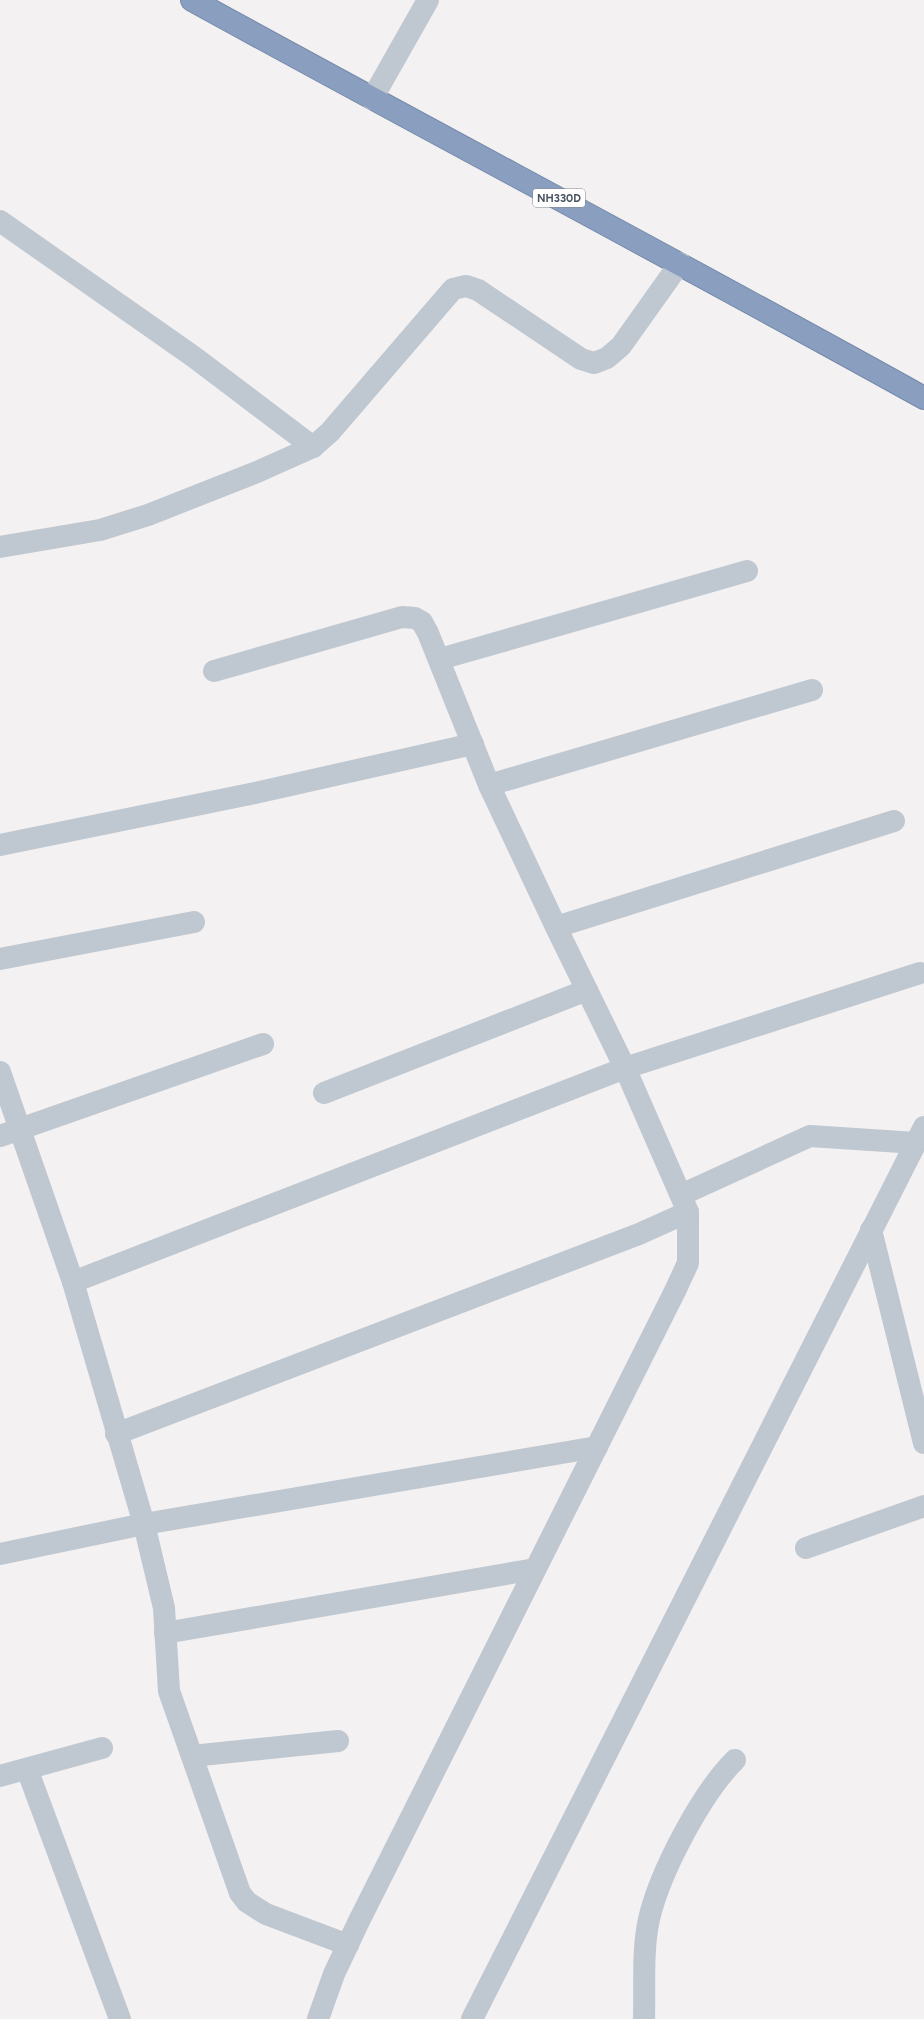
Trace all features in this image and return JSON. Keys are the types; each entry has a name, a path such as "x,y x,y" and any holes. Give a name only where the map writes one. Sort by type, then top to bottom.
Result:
{"highway":[{"name":"NH330D","path":"192,0 372,99 680,263 924,398"}],"street":[{"path":"372,99 428,0"},
{"path":"0,221 194,357 313,447"},
{"path":"0,546 100,530 148,515 257,472 313,447 330,432 453,289 466,286 478,290 581,359 594,363 607,358 621,346 680,263"},
{"path":"440,659 747,571"},
{"path":"214,671 402,617 415,618 422,622 440,659 489,785 625,1068 685,1204 688,1263 348,1945 334,1974 318,2019"},
{"path":"489,785 812,690"},
{"path":"0,845 255,793 473,744"},
{"path":"556,927 894,821"},
{"path":"0,959 194,922"},
{"path":"73,1282 625,1068 920,973"},
{"path":"324,1093 587,990"},
{"path":"10,1133 263,1044"},
{"path":"0,1072 10,1133 73,1282 116,1434 144,1524 159,1586 166,1633 166,1674 169,1691 240,1893 247,1902 266,1914 348,1945"},
{"path":"116,1434 639,1234 685,1204 810,1136 920,1135 475,2013"},
{"path":"871,1230 924,1443"},
{"path":"0,1554 144,1524 597,1447"},
{"path":"806,1548 924,1506"},
{"path":"166,1633 535,1569"},
{"path":"192,1756 338,1742"},
{"path":"0,1776 102,1748"},
{"path":"644,2019 645,1954 649,1920 657,1893 680,1844 711,1788 735,1760"},
{"path":"27,1769 120,2019"}]}
